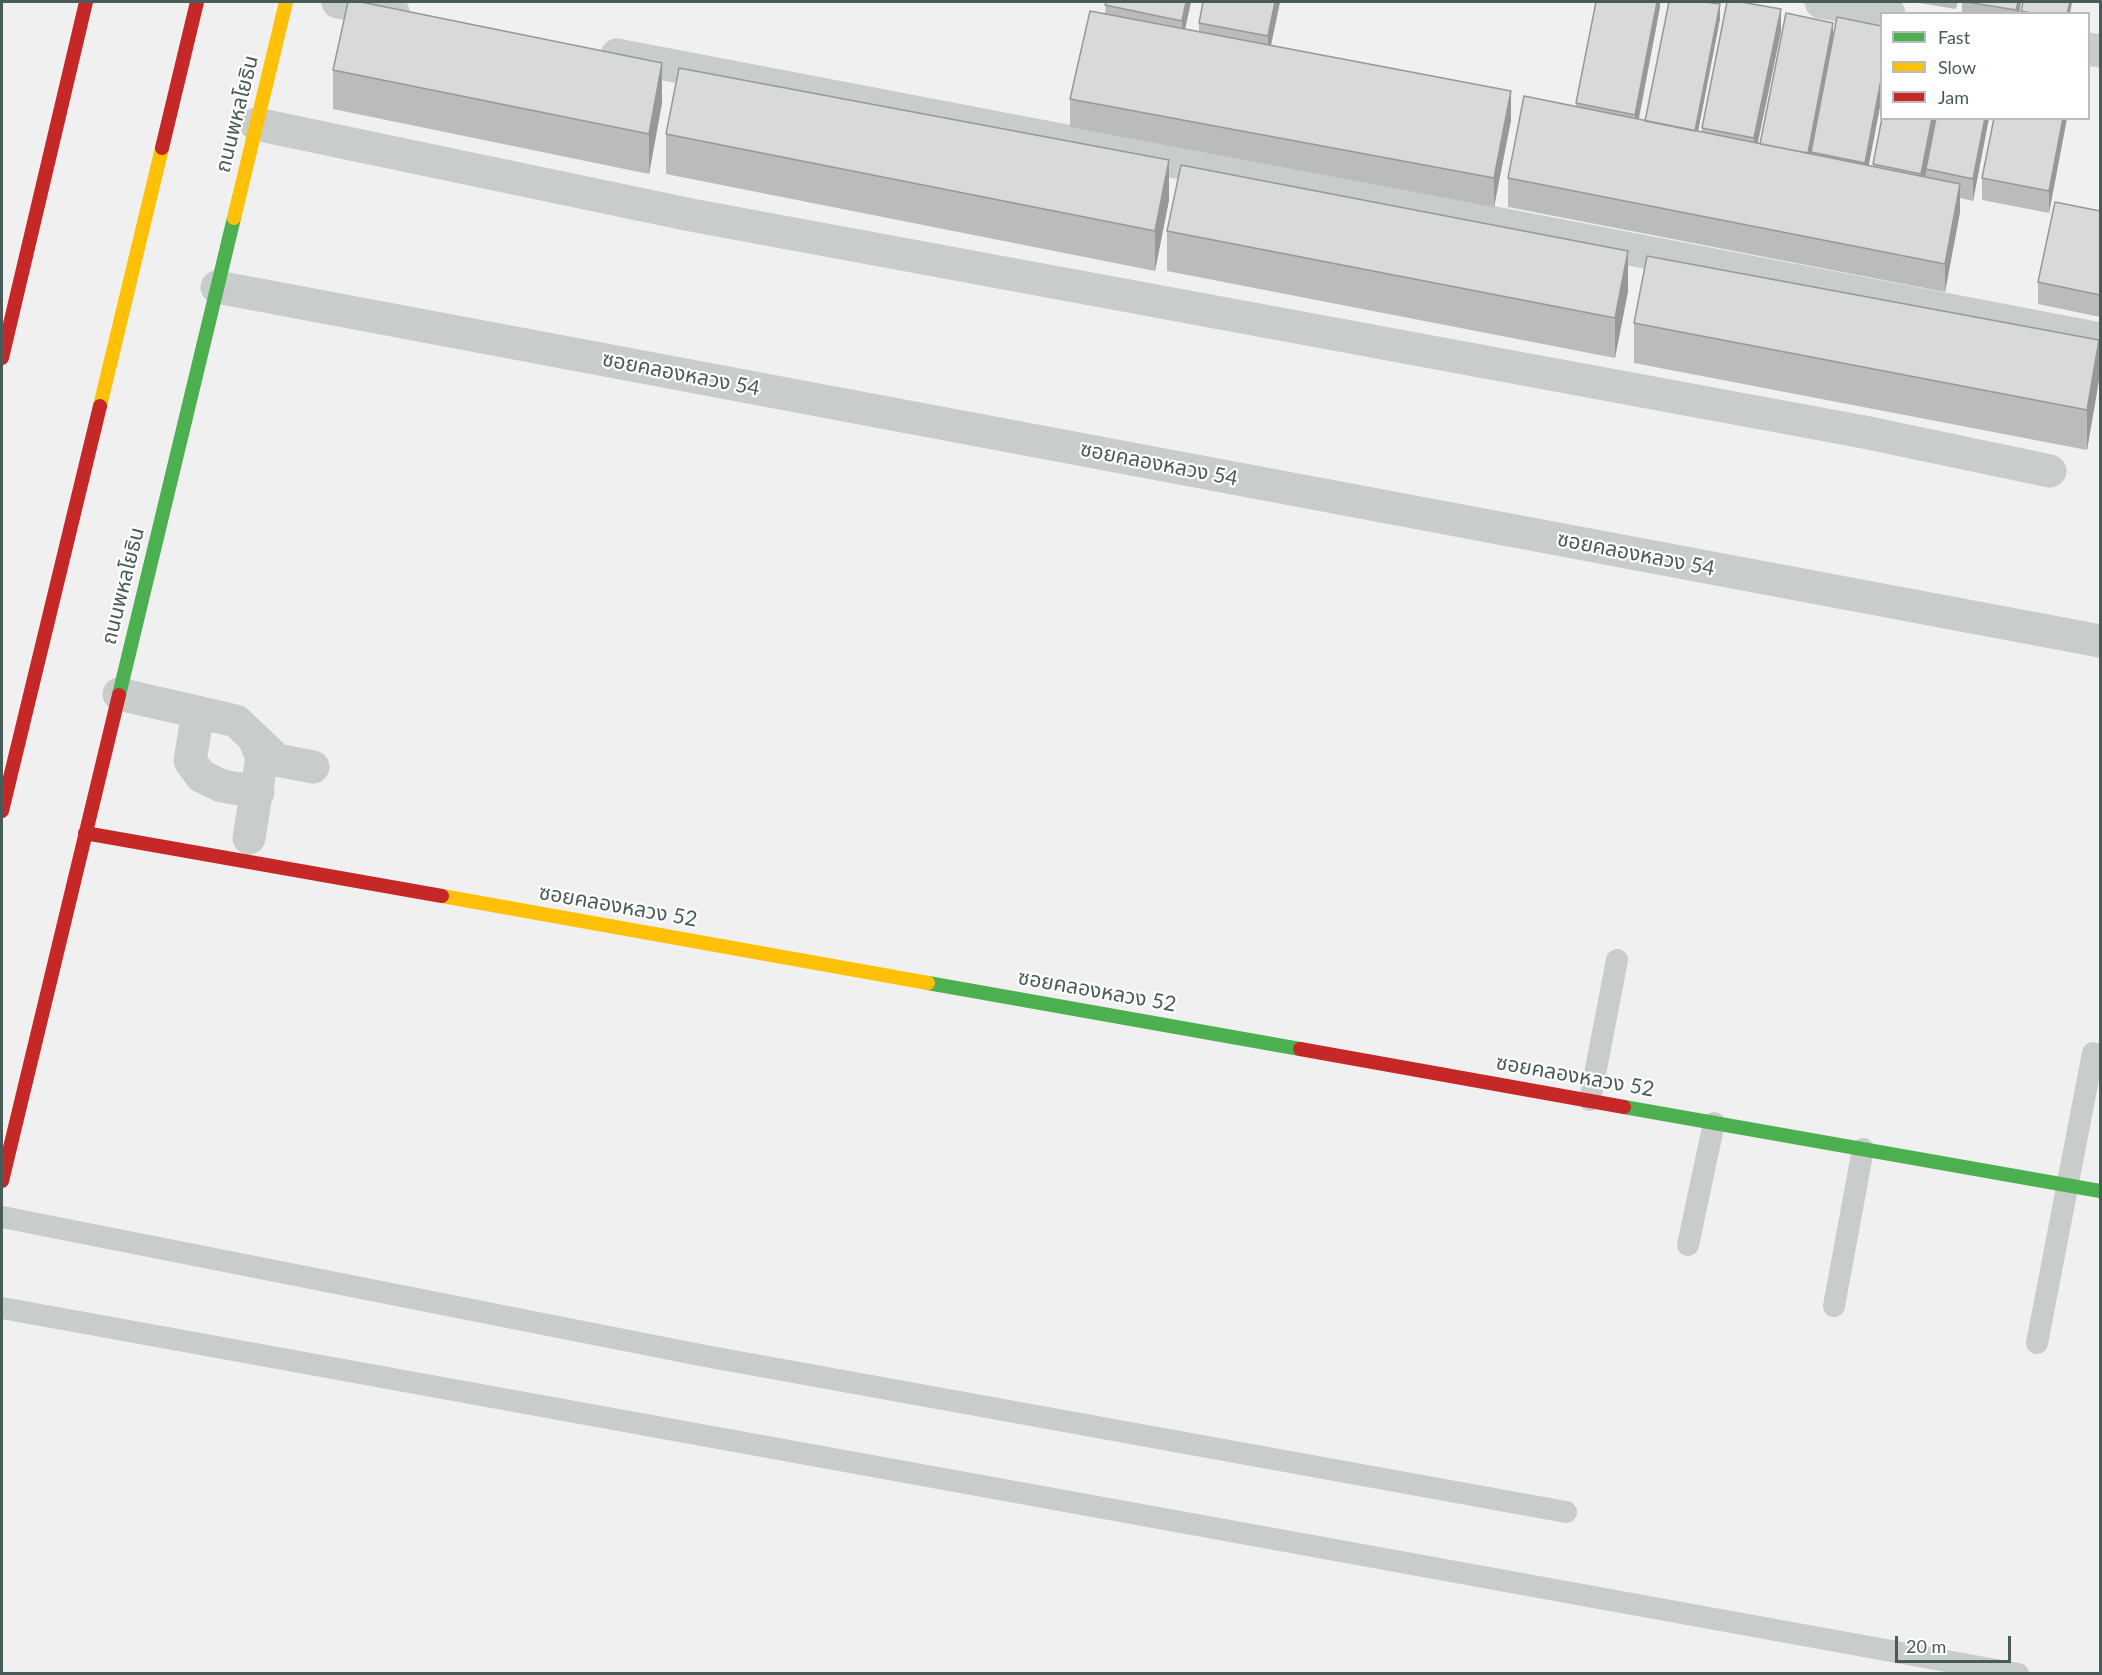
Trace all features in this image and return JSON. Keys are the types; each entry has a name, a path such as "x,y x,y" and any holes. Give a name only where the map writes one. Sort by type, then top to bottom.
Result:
{"main road":[{"path":"2,358 86,2"},
{"path":"2,812 197,2"},
{"name":"ถนนพหลโยธิน","path":"2,1181 286,2"},
{"name":"ซอยคลองหลวง 52","path":"85,833 2100,1191"}],"street":[{"path":"339,2 418,17"},
{"path":"1821,2 1880,12"},
{"path":"583,48 2100,339"},
{"path":"256,124 691,215 1864,432 2049,471"},
{"name":"ซอยคลองหลวง 54","path":"217,287 2100,641"},
{"path":"119,694 236,721 277,760 313,767"},
{"path":"198,712 190,761 201,776 222,786 258,792"},
{"path":"249,838 262,758 253,737"}],"lane":[{"path":"1590,1100 1617,960"},
{"path":"2037,1343 2093,1053"},
{"path":"1688,1245 1714,1123"},
{"path":"1834,1306 1863,1149"},
{"path":"2,1217 700,1355 1566,1512"},
{"path":"2,1308 2018,1674"}],"building":[{"path":"348,2 361,2 662,63 649,134 333,70"},
{"path":"1106,2 1186,2 1182,21 1105,5"},
{"path":"1203,2 1275,2 1268,36 1199,23"},
{"path":"1596,2 1657,2 1635,115 1576,103"},
{"path":"1669,2 1720,4 1695,131 1645,121"},
{"path":"1727,2 1781,9 1754,138 1702,128"},
{"path":"1967,2 2018,2 2016,10"},
{"path":"2023,2 2070,2 2068,12 2021,11"},
{"path":"1090,11 1511,91 1494,178 1070,99"},
{"path":"1786,13 1833,23 1808,153 1760,144"},
{"path":"1837,17 1880,26 1880,85 1865,163 1811,152"},
{"path":"679,68 1169,160 1155,231 666,134"},
{"path":"1524,96 1960,184 1945,264 1508,178"},
{"path":"1882,120 1932,120 1921,174 1873,164"},
{"path":"1936,120 1985,120 1973,179 1926,169"},
{"path":"1994,120 2063,120 2049,191 1982,178"},
{"path":"1181,165 1628,251 1615,318 1167,231"},
{"path":"2055,202 2100,211 2100,295 2038,282"},
{"path":"1647,256 2099,340 2087,410 1634,323"}],"traffic: fast":[{"path":"119,695 234,218"},
{"path":"928,983 1300,1049"},
{"path":"1624,1107 2100,1191"}],"traffic: slow":[{"path":"234,218 286,2"},
{"path":"100,406 162,148"},
{"path":"442,896 928,983"}],"traffic: jam":[{"path":"2,358 86,2"},
{"path":"162,148 197,2"},
{"path":"2,811 100,406"},
{"path":"2,1181 119,695"},
{"path":"85,833 442,896"},
{"path":"1300,1049 1624,1107"}]}
